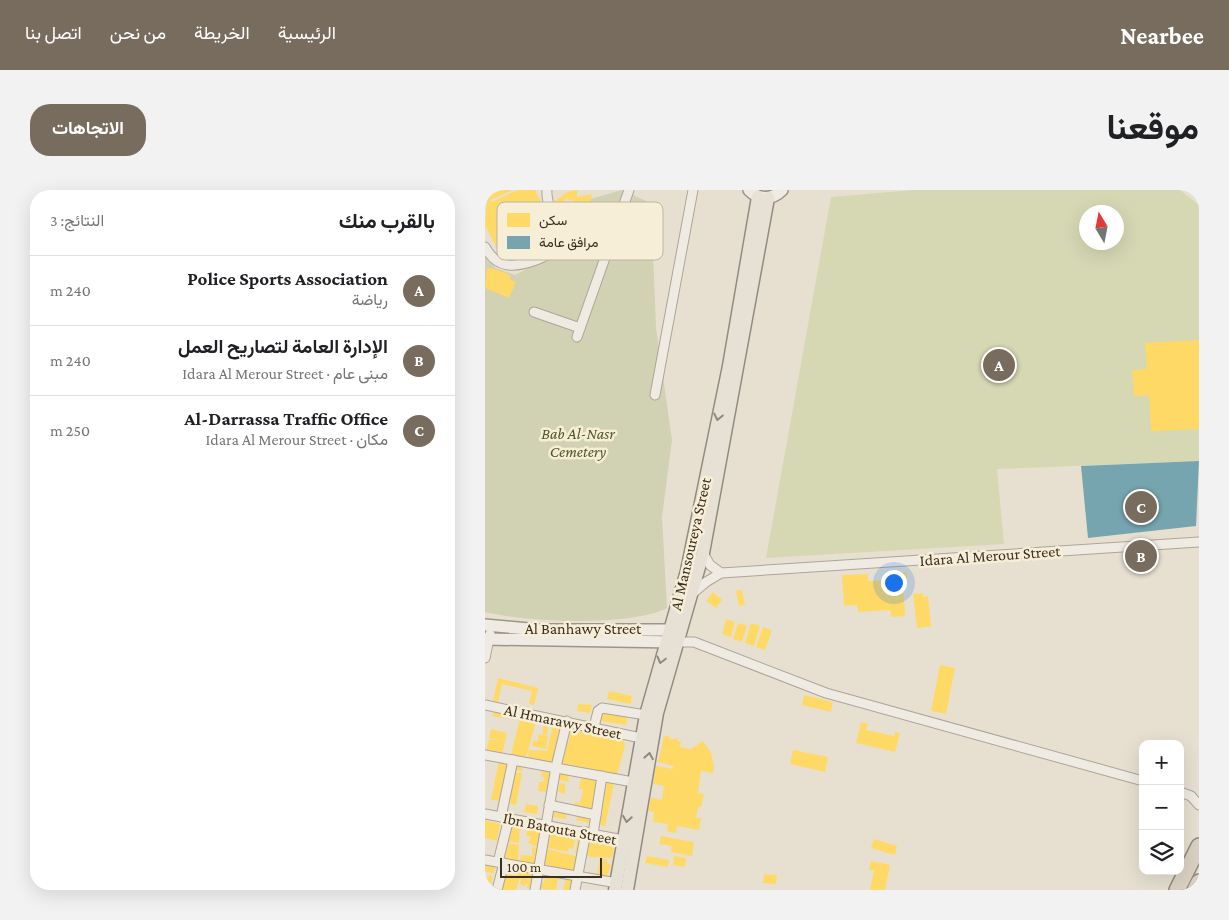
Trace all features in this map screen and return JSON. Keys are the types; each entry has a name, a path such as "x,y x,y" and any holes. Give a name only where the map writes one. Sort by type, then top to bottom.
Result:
{"highway":[{"path":"1177,890 1199,846"},
{"path":"1195,890 1199,882"}],"main road":[{"path":"759,195 782,190"},
{"name":"Al Mansoureya Street","path":"629,841 633,782 646,714 674,635 692,573 719,439 758,229 759,195"},
{"name":"Al Mansoureya Street","path":"619,888 674,635 693,593 692,573 703,553 719,439"},
{"name":"Al Banhawy Street","path":"488,625 539,630 674,635"},
{"name":"Al Banhawy Street","path":"487,639 674,635"}],"street":[{"path":"625,202 629,190"},
{"path":"655,395 693,190"},
{"path":"485,247 496,261 513,267 534,260"},
{"path":"534,312 578,332 604,260"},
{"name":"Idara Al Merour Street","path":"721,573 1199,542"},
{"path":"693,593 721,573 710,565 703,553"},
{"path":"485,658 488,625"},
{"path":"674,635 838,696 1139,780"},
{"name":"Al Hmarawy Street","path":"485,705 641,738"},
{"path":"594,727 598,711 602,708 646,714"},
{"path":"535,890 556,767 567,721"},
{"path":"485,755 633,782"},
{"path":"497,890 513,760"},
{"path":"575,890 589,833 596,815 603,776"},
{"path":"1195,794 1199,805"},
{"path":"549,806 596,815"},
{"name":"Ibn Batouta Street","path":"485,814 629,841"},
{"path":"485,860 579,876 619,888"}],"green space":[{"name":"Bab Al-Nasr Cemetery","path":"621,190 649,202 580,202"},
{"path":"914,190 1180,190 1199,205 1199,461 997,469 1004,544 766,558 831,197"},
{"name":"Bab Al-Nasr Cemetery","path":"485,250 495,268 515,275 544,260 653,260 656,328 672,440 662,517 667,608 650,614 628,618 577,621 526,618 485,612"}],"building: سكن":[{"path":"485,190 513,190 490,200 492,202 517,190 535,190 541,202 497,202 497,246 485,225 487,201"},
{"path":"577,190 577,197 592,194 590,202 572,202 573,199 569,201 568,198 563,202 555,202 567,192"},
{"path":"487,268 508,274 511,277 510,280 516,282 509,298 485,288"},
{"path":"1199,340 1199,429 1151,431 1149,395 1134,396 1132,370 1147,369 1145,343"},
{"path":"907,572 907,580 903,580 905,616 891,617 890,610 858,612 857,605 844,606 842,575 868,574 868,581 889,580 888,573"},
{"path":"742,590 745,605 739,606 736,591"},
{"path":"713,592 722,600 716,608 706,601"},
{"path":"923,593 923,597 928,596 931,626 917,628 913,594"},
{"path":"726,619 735,622 731,637 722,634"},
{"path":"738,623 747,626 742,642 733,639"},
{"path":"751,623 760,626 754,646 745,643"},
{"path":"763,627 772,630 765,650 756,647"},
{"path":"940,665 955,668 946,714 931,711"},
{"path":"498,678 538,688 534,705 529,704 532,691 502,684 498,702 493,701"},
{"path":"609,691 632,696 631,704 607,699"},
{"path":"804,695 833,702 831,712 802,705"},
{"path":"578,704 592,705 590,713 577,711"},
{"path":"493,710 513,714 512,719 493,716"},
{"path":"602,713 627,717 626,725 601,721"},
{"path":"521,715 537,718 526,758 511,754"},
{"path":"861,722 868,724 866,730 894,736 895,732 900,733 895,752 856,743"},
{"path":"544,723 549,724 547,735 542,734"},
{"path":"556,723 560,724 560,727 552,763 528,758 529,750 547,751 553,725 555,726"},
{"path":"571,726 587,732 600,734 602,737 623,738 625,746 617,774 561,763 565,755 565,742 569,741"},
{"path":"491,729 507,733 502,755 486,751 489,739 503,741 489,738"},
{"path":"539,734 548,736 546,749 532,746 533,741 537,741"},
{"path":"664,736 671,737 670,740 678,738 677,741 681,742 680,747 691,749 703,741 711,753 714,766 713,773 701,771 698,793 704,794 701,807 698,807 696,818 701,818 699,830 677,826 676,833 667,831 668,824 653,822 654,812 648,811 651,798 662,800 664,786 653,784 656,766 673,769 673,766 658,762"},
{"path":"793,750 828,757 825,772 790,764"},
{"path":"499,760 509,761 501,801 491,800"},
{"path":"516,764 523,765 522,771 515,770"},
{"path":"543,767 550,769 546,792 538,791 539,782 543,782 544,777 541,777"},
{"path":"559,770 568,772 569,782 559,780"},
{"path":"513,772 522,773 516,805 510,804"},
{"path":"582,774 600,778 593,813 574,809 575,802 580,803 583,789 579,789"},
{"path":"606,777 615,779 605,826 597,825"},
{"path":"560,783 565,784 565,794 558,792"},
{"path":"526,804 538,806 537,814 524,812"},
{"path":"555,810 567,812 566,819 553,817"},
{"path":"579,813 591,815 589,823 576,820"},
{"path":"485,820 500,824 497,841 485,838"},
{"path":"512,825 520,827 519,843 507,841 509,834 513,835 510,833"},
{"path":"528,828 543,831 540,848 528,843 531,837 526,836"},
{"path":"551,832 576,837 573,849 569,848 568,852 548,848"},
{"path":"661,836 694,842 692,856 671,852 672,846 659,844"},
{"path":"578,837 583,838 579,854 575,853"},
{"path":"587,838 616,843 612,858 591,857 584,854"},
{"path":"874,839 897,846 895,855 871,848"},
{"path":"509,843 519,845 518,862 504,860"},
{"path":"532,847 538,848 536,866 520,863 521,855 532,856"},
{"path":"547,849 579,857 576,873 544,864"},
{"path":"647,856 669,860 668,867 645,863"},
{"path":"674,856 686,858 685,867 673,865"},
{"path":"600,858 607,860 611,865 607,877 597,875"},
{"path":"871,861 890,865 885,890 870,890 874,870 869,870"},
{"path":"485,862 496,866 493,874 485,871"},
{"path":"518,869 534,870 531,888 527,888 528,883 524,886 520,884 521,878 529,879 530,876 525,876 525,878 520,877 516,890 501,890 506,874 517,876"},
{"path":"549,873 557,875 556,890 541,889 545,876 548,876"},
{"path":"764,874 777,875 776,884 763,883"},
{"path":"490,875 493,877 490,887 485,885 486,878"},
{"path":"566,878 574,879 573,890 563,890"}],"building: مرافق عامة":[{"path":"1199,461 1196,526 1088,538 1081,466"}],"place":[{"name":"Police Sports Association","path":"999,365"},
{"name":"Al-Darrassa Traffic Office","path":"1141,507"},
{"name":"الإدارة العامة لتصاريح العمل","path":"1141,556"}]}
